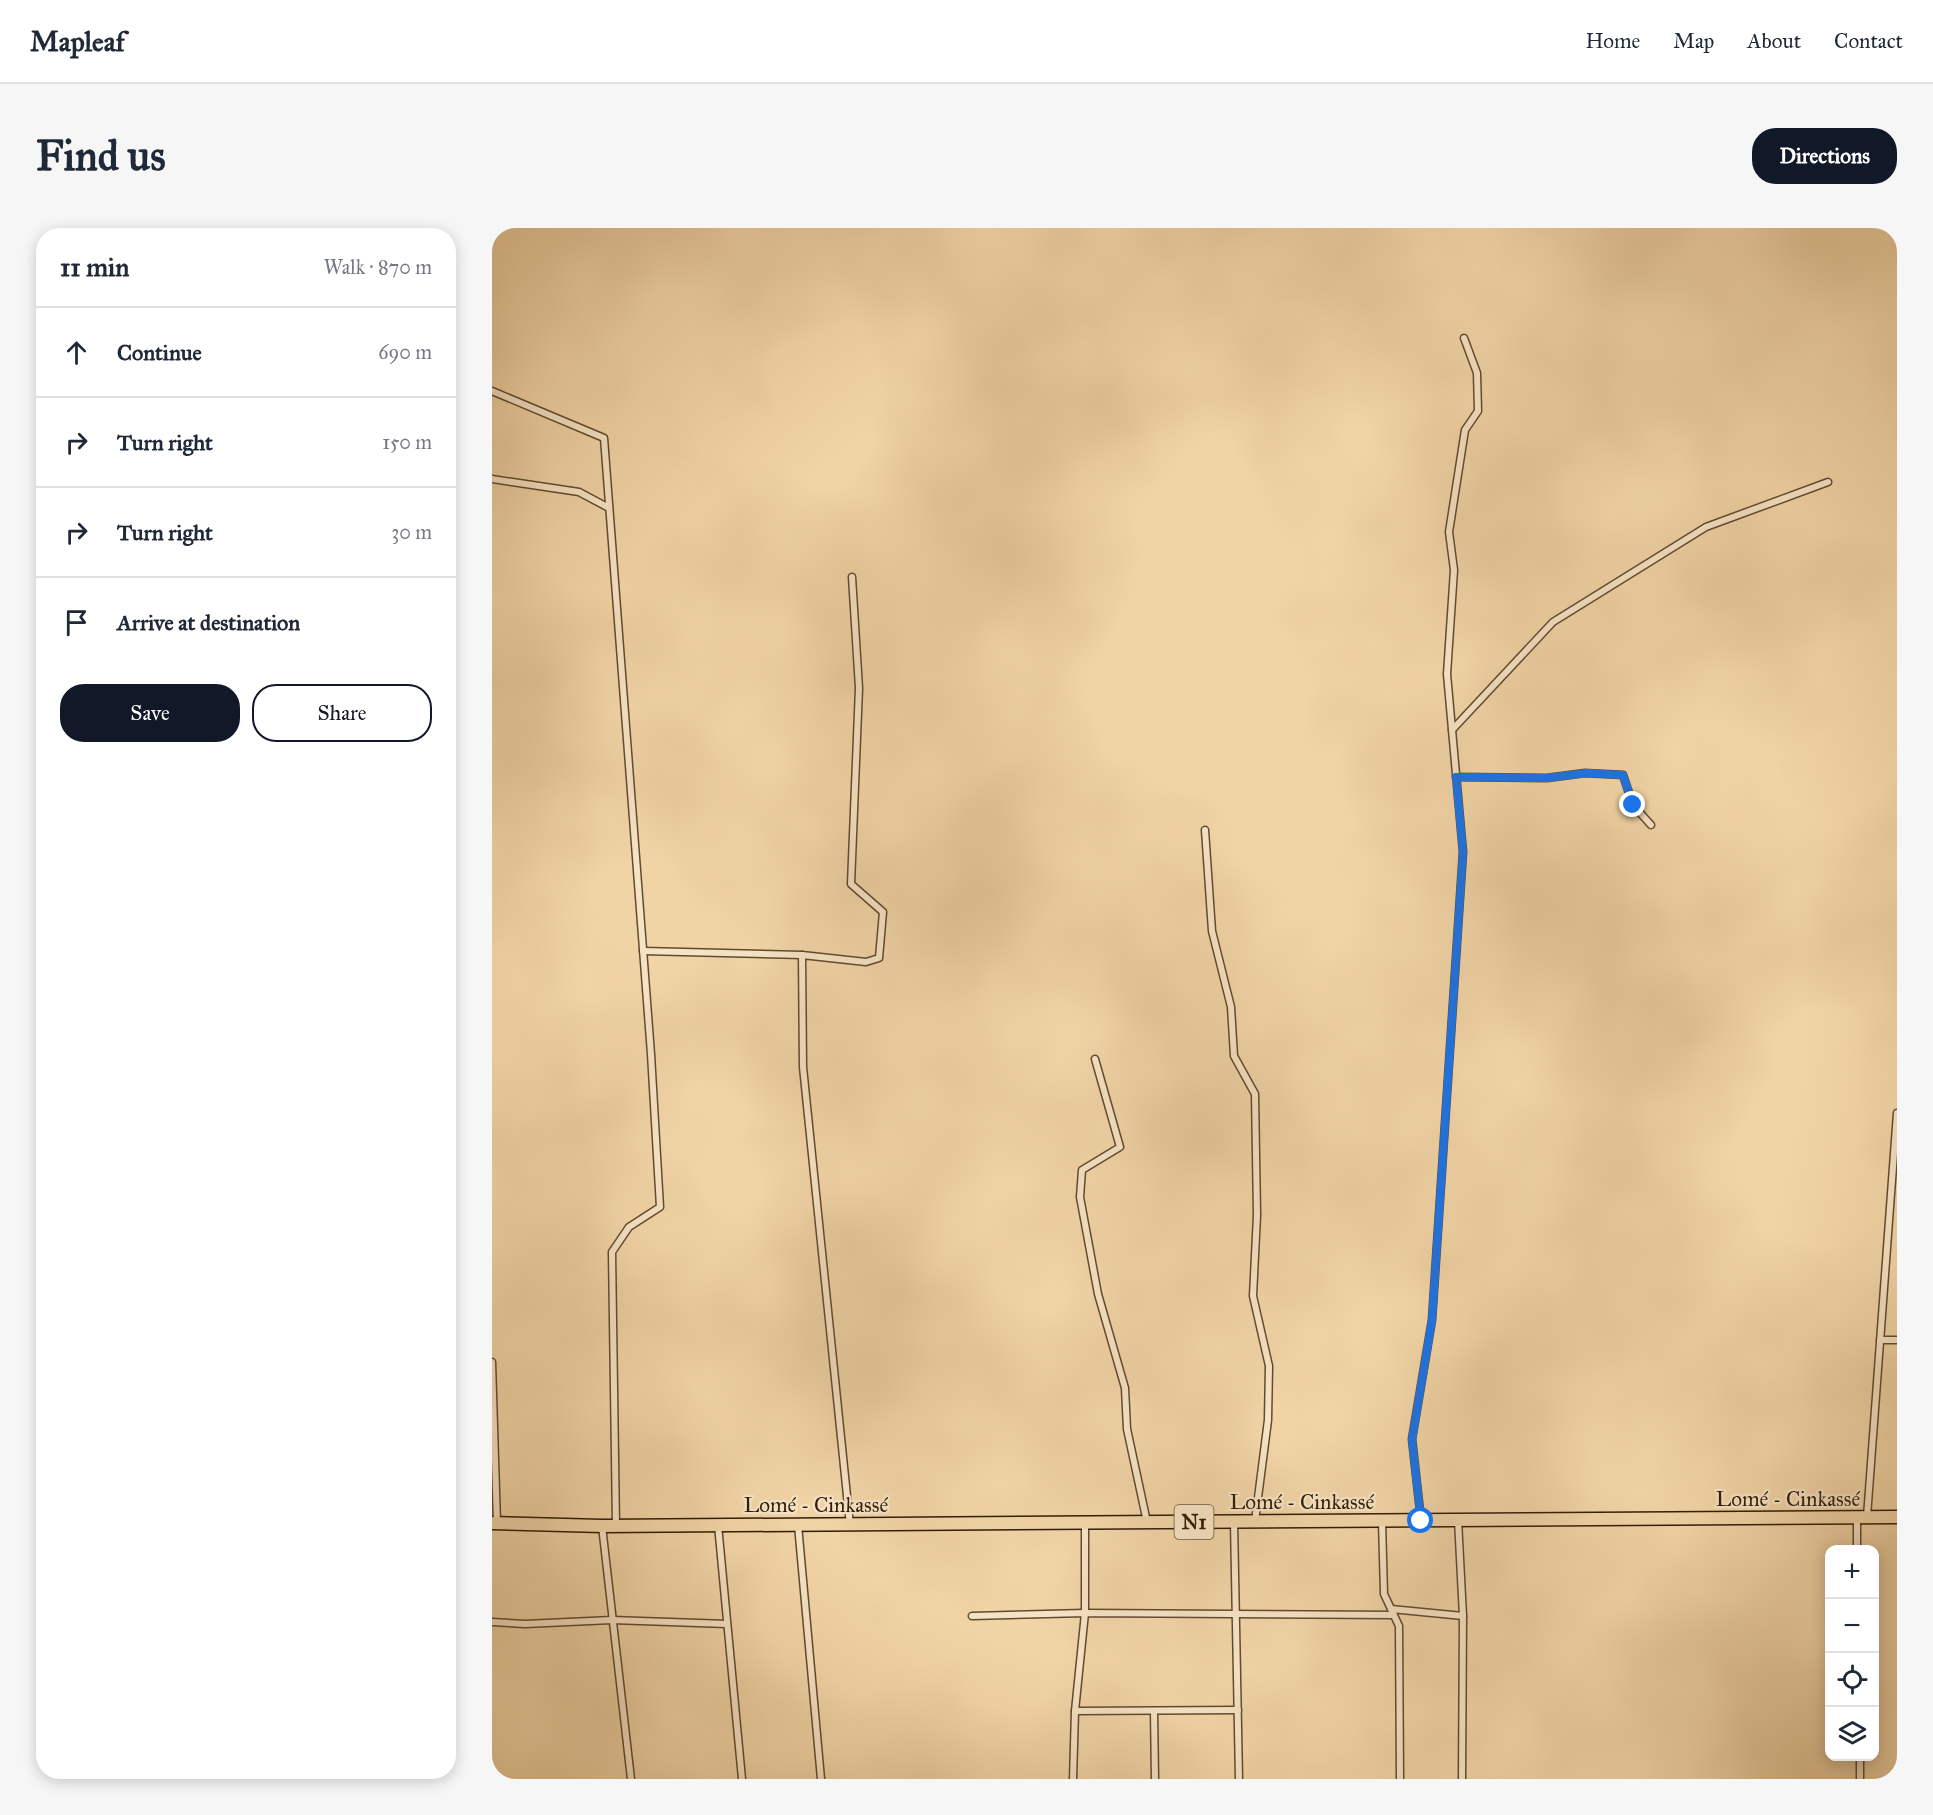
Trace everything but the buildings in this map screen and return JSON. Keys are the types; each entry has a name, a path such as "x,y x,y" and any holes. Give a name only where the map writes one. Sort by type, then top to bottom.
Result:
{"highway":[{"name":"Lomé - Cinkassé","path":"494,1523 718,1526 1897,1517"}],"street":[{"path":"1421,1521 1412,1440 1432,1320 1463,852 1447,674 1454,570 1449,532 1465,430 1478,411 1477,373 1464,338"},
{"path":"492,391 604,438 660,1207 629,1227 612,1252 616,1526"},
{"path":"492,479 579,492 609,508"},
{"path":"1452,730 1553,622 1706,527 1828,482"},
{"path":"643,951 802,955 866,962 879,958 882,912 851,884 859,688 852,577"},
{"path":"1456,777 1547,778 1586,773 1623,775 1633,805 1651,825"},
{"path":"1205,830 1212,931 1231,1007 1234,1056 1255,1095 1257,1215 1253,1296 1269,1366 1268,1420 1255,1522"},
{"path":"802,955 803,1067 850,1524"},
{"path":"1095,1059 1120,1147 1083,1170 1080,1197 1098,1294 1125,1388 1127,1429 1147,1522"},
{"path":"1858,1545 1894,1201 1897,1113"},
{"path":"1880,1340 1897,1340"},
{"path":"492,1362 494,1523"},
{"path":"1382,1521 1384,1594 1399,1626 1400,1779"},
{"path":"1458,1521 1463,1616 1462,1779"},
{"path":"1234,1522 1239,1779"},
{"path":"1073,1779 1075,1712 1085,1613 1085,1523"},
{"path":"798,1525 821,1779"},
{"path":"602,1526 631,1779"},
{"path":"718,1526 742,1779"},
{"path":"972,1616 1085,1613 1236,1616 1393,1612 1463,1616"},
{"path":"492,1622 525,1624 612,1620 727,1623"},
{"path":"1075,1712 1238,1710"},
{"path":"1154,1711 1155,1779"},
{"path":"1860,1761 1860,1779"}],"route":[{"path":"1421,1521 1412,1440 1432,1320 1463,852 1456,777 1547,778 1586,773 1623,775 1633,805"}]}
